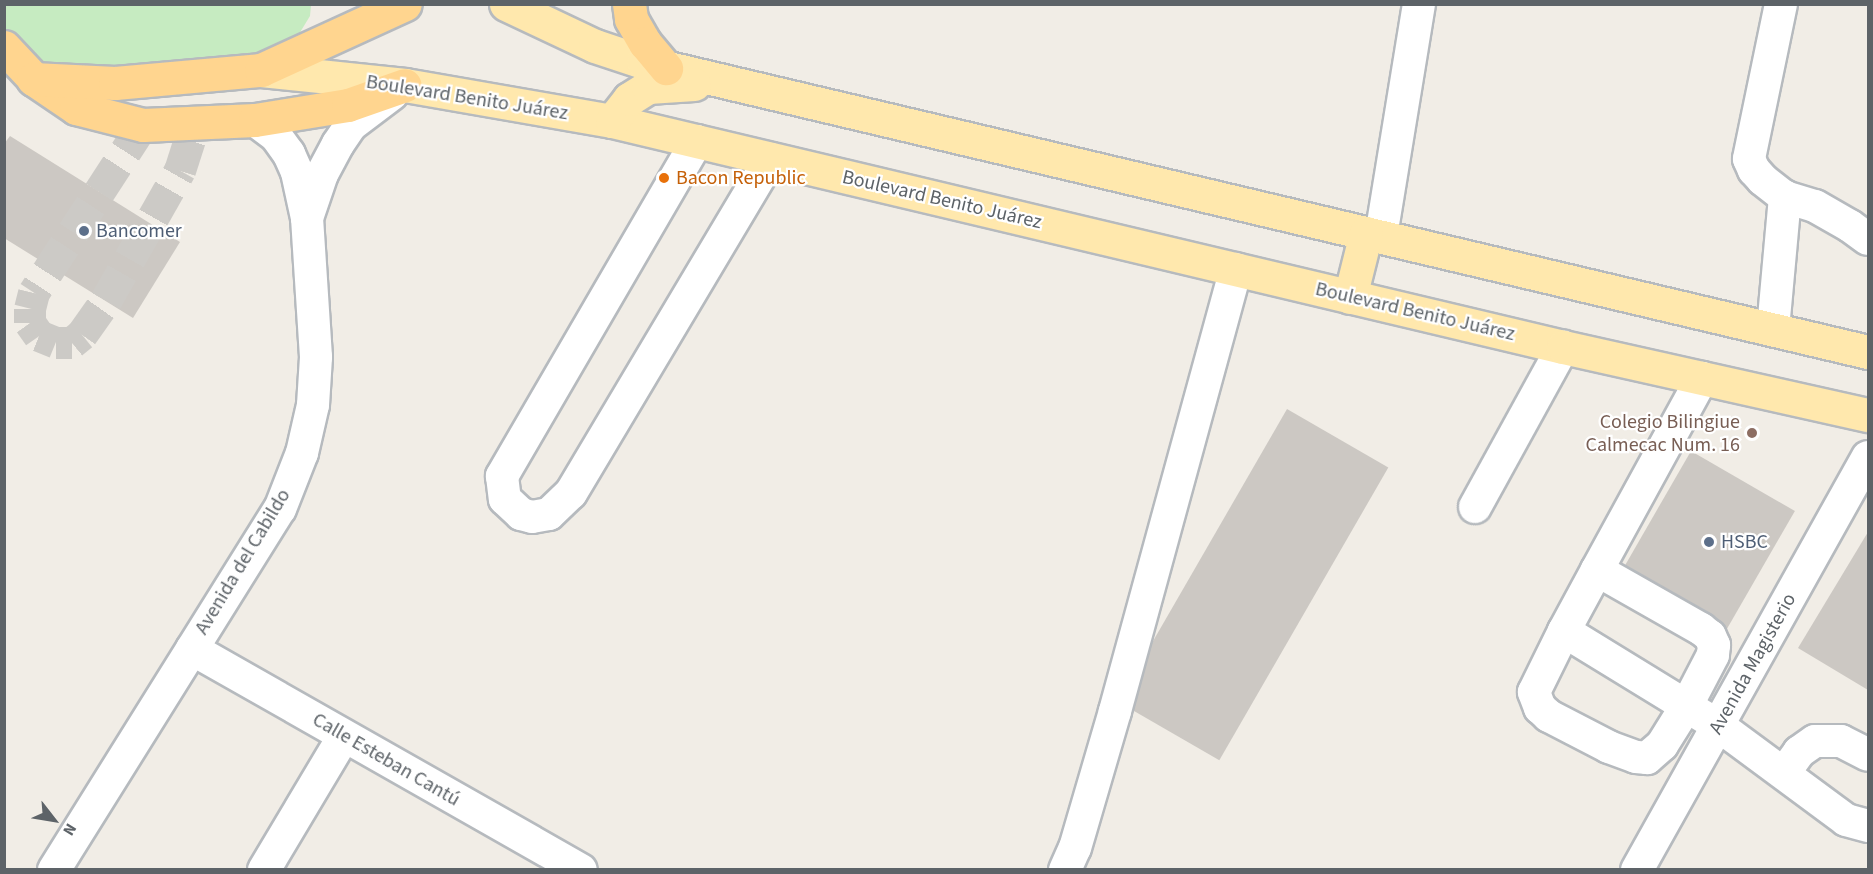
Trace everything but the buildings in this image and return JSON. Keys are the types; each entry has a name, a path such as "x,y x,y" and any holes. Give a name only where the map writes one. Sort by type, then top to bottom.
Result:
{"highway":[{"path":"261,70 405,4"},
{"path":"629,4 631,19 645,43 666,68"},
{"path":"4,47 20,77 76,108 143,125 255,120 348,105 405,85"},
{"name":"Boulevard Benito Juárez","path":"20,77 115,83 261,70"}],"main road":[{"path":"506,4 521,14 595,46 666,68 1869,351"},
{"name":"Boulevard Benito Juárez","path":"261,70 405,85 612,121 1563,347 1869,415"},
{"path":"612,121 629,99 648,87 683,84 738,85"},
{"path":"1350,297 1373,234"}],"street":[{"path":"1373,234 1419,4"},
{"path":"1781,4 1749,159 1754,170 1785,196 1815,206 1869,239"},
{"name":"Avenida del Cabildo","path":"307,218 322,174 351,125 405,85"},
{"name":"Avenida del Cabildo","path":"54,870 280,509 302,453 313,405 316,357 307,218 297,172 289,154 276,136 255,120"},
{"path":"697,141 502,476 505,499 521,514 532,517 549,514 571,493 770,159"},
{"path":"1773,329 1785,196"},
{"path":"1065,870 1075,848 1115,711 1236,269"},
{"path":"1475,507 1563,347"},
{"path":"1597,570 1710,636 1714,645 1713,656 1687,705 1662,745 1647,758 1636,757 1609,747 1549,716 1540,708 1534,692 1564,631 1597,570 1702,378"},
{"name":"Avenida Magisterio","path":"1637,870 1869,457"},
{"path":"1564,631 1719,726 1846,819 1869,826"},
{"name":"Calle Esteban Cantú","path":"192,649 344,736 537,859 581,870"},
{"path":"264,870 344,736"},
{"path":"1784,773 1799,752 1815,741 1841,741 1869,755"}],"green space":[{"path":"5,5 311,5 310,16 285,57 163,75 5,60"}],"tunnel":[{"path":"143,125 34,293 30,309 30,323 39,336 56,343 72,343 82,335 106,301 180,171 195,124"}],"place":[{"name":"Bacon Republic","path":"664,178"},
{"name":"Bancomer","path":"84,231"},
{"name":"Colegio Bilingiue Calmecac Num. 16","path":"1752,433"},
{"name":"HSBC","path":"1709,542"}]}
